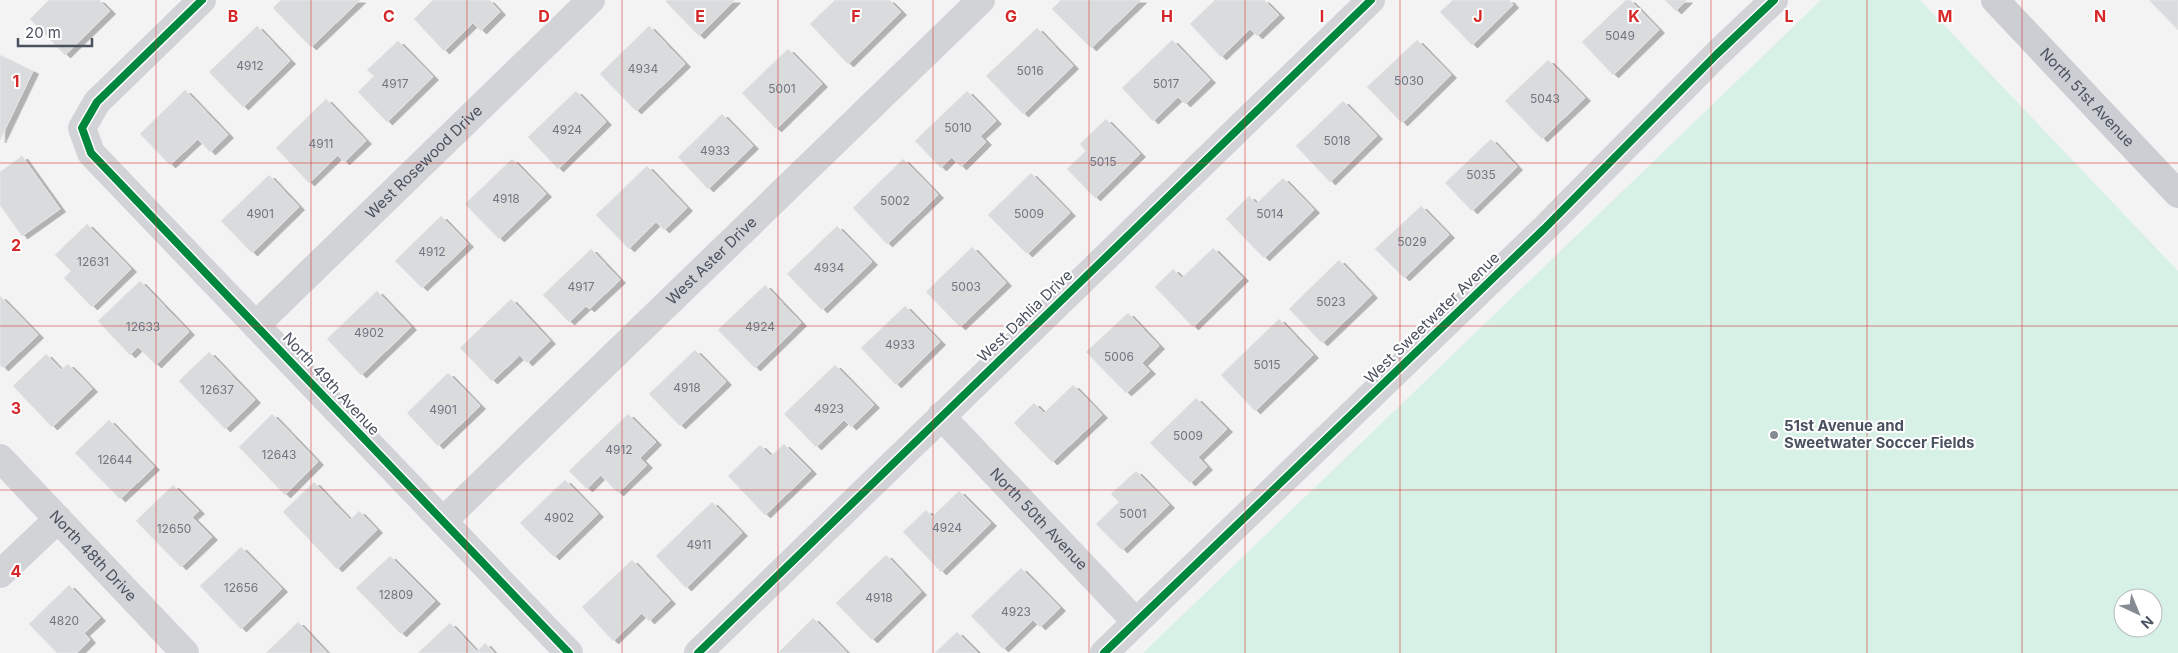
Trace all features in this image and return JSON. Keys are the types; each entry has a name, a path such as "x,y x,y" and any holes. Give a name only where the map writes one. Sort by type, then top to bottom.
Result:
{"main road":[{"name":"North 51st Avenue","path":"1995,0 2178,194"}],"street":[{"name":"North 49th Avenue","path":"202,0 97,102 82,128 91,153 569,653"},
{"name":"West Rosewood Drive","path":"256,324 591,0"},
{"name":"West Aster Drive","path":"443,521 981,0"},
{"name":"West Dahlia Drive","path":"698,653 1371,0"},
{"name":"West Sweetwater Avenue","path":"1104,653 1544,229 1716,54 1774,0"},
{"name":"North 50th Avenue","path":"941,416 1136,622"},
{"name":"North 48th Drive","path":"0,458 185,653"},
{"path":"0,574 58,519"}],"green space":[{"name":"51st Avenue and Sweetwater Soccer Fields","path":"1821,0 1920,0 2178,271 2178,653 1143,653"}],"building":[{"path":"49,0 99,0 110,11 65,55 30,19"},
{"path":"281,0 360,0 311,47 273,8"},
{"path":"433,0 489,0 500,12 481,31 473,23 444,51 414,19"},
{"path":"667,0 735,0 699,36 666,2"},
{"path":"835,0 889,0 901,12 848,64 810,24"},
{"path":"1061,0 1141,0 1091,48 1052,9"},
{"path":"1215,0 1264,0 1279,15 1257,36 1250,29 1221,57 1190,24"},
{"path":"1453,0 1509,0 1513,5 1472,45 1440,12"},
{"path":"1626,0 1630,0 1659,30 1613,75 1582,42"},
{"path":"1665,0 1687,0 1676,11"},
{"path":"2149,0 2178,0 2178,30"},
{"path":"257,26 290,61 243,107 209,72"},
{"path":"649,26 685,64 636,111 600,74"},
{"path":"1037,28 1073,66 1023,114 986,76"},
{"path":"1172,40 1210,80 1185,104 1178,97 1153,121 1122,88"},
{"path":"1417,40 1451,75 1402,123 1367,87"},
{"path":"398,41 433,77 387,122 358,92 374,76 367,70"},
{"path":"788,49 822,84 776,129 742,93"},
{"path":"0,55 33,71 0,140"},
{"path":"1548,60 1585,98 1542,139 1505,101"},
{"path":"185,90 228,135 210,152 198,139 170,165 140,134"},
{"path":"576,91 606,122 558,169 528,137"},
{"path":"967,91 996,121 980,136 986,142 961,167 952,157 941,168 915,141"},
{"path":"326,99 366,141 344,162 338,155 309,183 276,148"},
{"path":"1343,101 1377,136 1330,182 1296,146"},
{"path":"722,114 753,146 708,189 678,157"},
{"path":"1106,119 1140,154 1095,198 1067,169 1086,151 1080,144"},
{"path":"1491,139 1517,167 1472,211 1445,183"},
{"path":"22,156 60,209 22,236 0,205 0,172"},
{"path":"512,159 546,194 499,239 465,204"},
{"path":"903,159 938,195 887,244 853,208"},
{"path":"647,166 687,208 664,230 656,222 629,249 596,215"},
{"path":"1031,173 1070,213 1027,254 988,215"},
{"path":"269,175 299,207 252,253 221,221"},
{"path":"1283,178 1314,210 1264,258 1226,219 1249,196 1256,204"},
{"path":"1421,206 1449,235 1404,278 1375,249"},
{"path":"441,216 468,244 422,288 395,261"},
{"path":"87,224 131,269 92,307 64,278 71,271 55,255"},
{"path":"837,226 872,262 822,310 787,274"},
{"path":"972,247 1006,283 960,327 926,292"},
{"path":"1213,248 1243,278 1193,327 1155,287 1173,269 1182,278"},
{"path":"591,249 620,280 589,309 586,306 569,322 543,295"},
{"path":"1339,260 1372,295 1322,343 1289,309"},
{"path":"140,281 189,332 156,365 138,347 130,355 98,321"},
{"path":"765,285 801,323 755,368 718,330"},
{"path":"377,291 411,327 361,375 327,339"},
{"path":"0,296 38,335 3,368 0,365"},
{"path":"511,299 550,341 527,363 520,355 492,381 460,348"},
{"path":"905,306 940,342 896,385 861,348"},
{"path":"1128,313 1159,346 1142,363 1150,371 1126,393 1086,352"},
{"path":"1279,319 1313,355 1255,411 1221,375"},
{"path":"695,350 726,382 680,426 649,394"},
{"path":"209,352 255,400 225,429 179,381"},
{"path":"46,354 61,370 68,364 92,389 52,427 13,386"},
{"path":"835,365 874,405 851,427 844,420 816,447 784,414"},
{"path":"448,373 480,406 438,446 407,413"},
{"path":"1073,385 1102,415 1052,462 1014,423 1034,403 1044,413"},
{"path":"1196,398 1227,429 1198,457 1207,467 1190,483 1150,443"},
{"path":"272,414 318,462 285,495 239,447"},
{"path":"628,414 656,442 640,458 647,465 618,493 601,475 587,489 569,471"},
{"path":"109,420 154,467 120,499 75,453"},
{"path":"784,444 811,471 765,515 728,476 760,445 771,456"},
{"path":"1136,471 1169,505 1122,550 1096,524 1119,502 1111,494"},
{"path":"565,480 598,514 554,557 520,523"},
{"path":"314,482 350,520 359,511 377,530 337,569 283,512"},
{"path":"173,485 199,511 192,517 212,537 181,567 136,521"},
{"path":"959,491 991,523 941,572 903,532 926,510 932,517"},
{"path":"712,502 742,533 686,588 656,556"},
{"path":"241,547 282,589 241,629 200,586"},
{"path":"886,555 921,592 872,640 836,603"},
{"path":"390,556 435,601 401,634 356,588"},
{"path":"632,560 670,601 649,621 642,613 613,641 582,607"},
{"path":"1021,568 1060,608 1040,627 1033,620 1003,649 971,616"},
{"path":"69,585 100,618 84,633 90,640 77,653 57,653 29,624"},
{"path":"813,618 847,653 778,653"},
{"path":"298,622 327,653 266,653"},
{"path":"450,623 477,652 485,643 494,653 418,653"},
{"path":"957,632 978,653 935,653"}],"cycle path":[{"path":"202,0 97,102 82,128 91,153 569,653"},
{"path":"698,653 1371,0"},
{"path":"1104,653 1544,229 1717,54 1774,0"}],"place":[{"name":"51st Avenue and Sweetwater Soccer Fields","path":"1774,435"}]}
